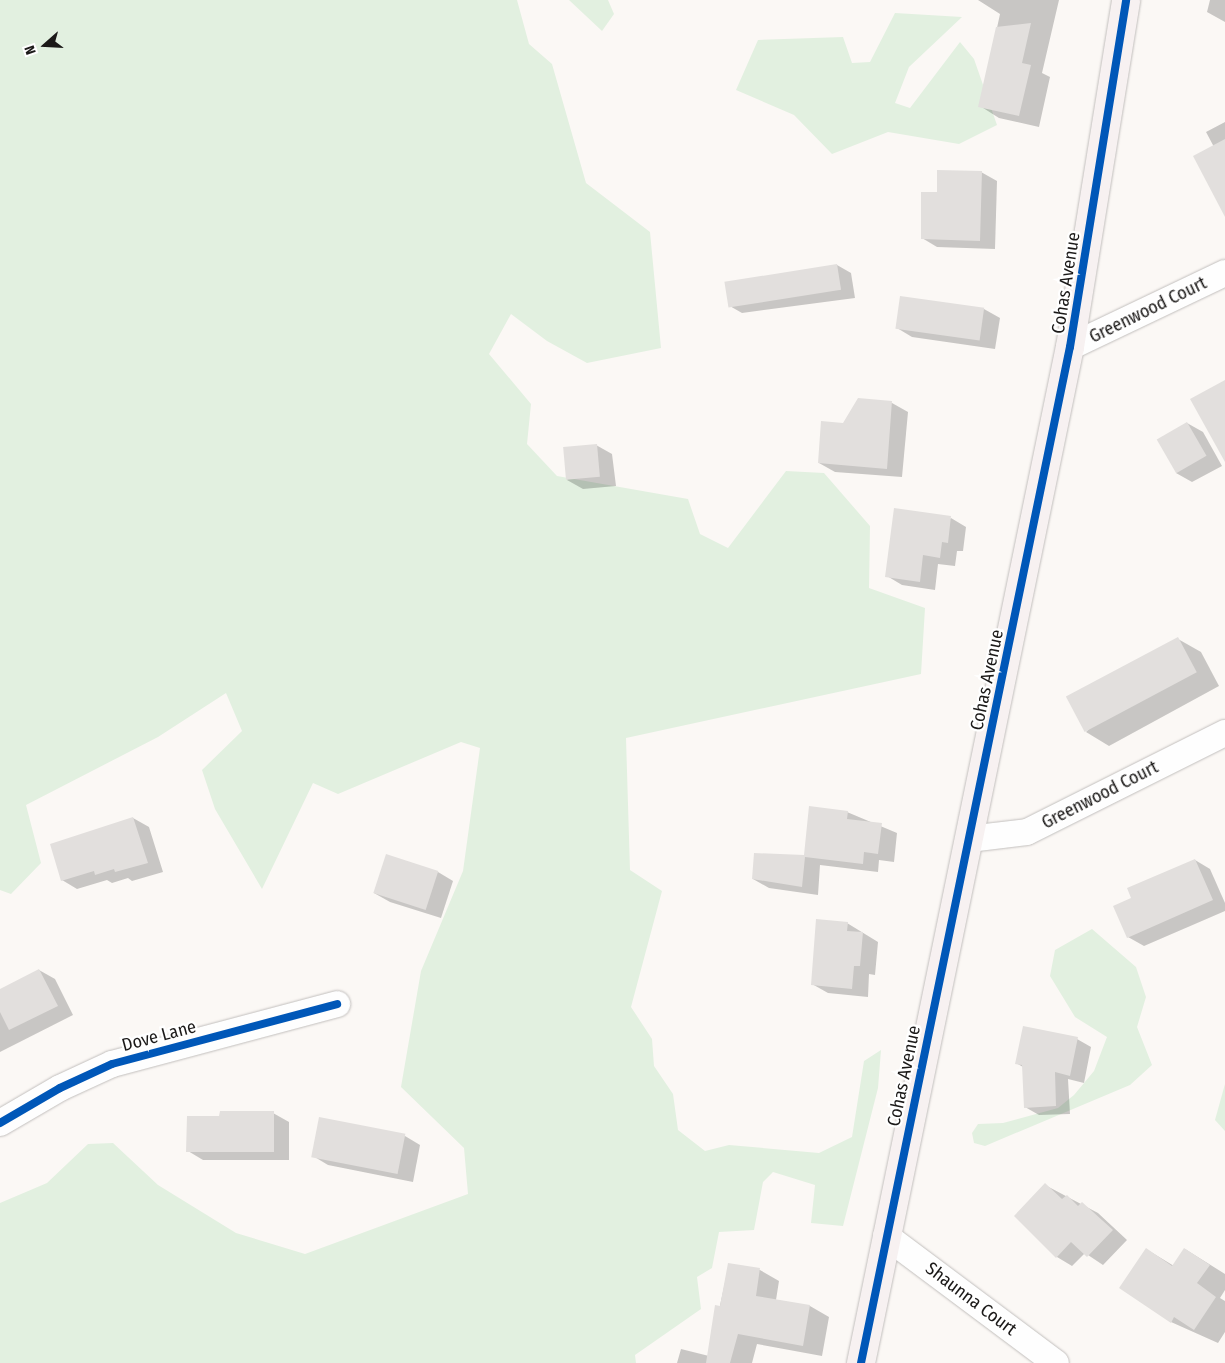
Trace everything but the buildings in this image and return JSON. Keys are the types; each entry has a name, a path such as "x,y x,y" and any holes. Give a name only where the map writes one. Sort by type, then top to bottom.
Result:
{"street":[{"name":"Cohas Avenue","path":"861,1363 1070,348 1126,0"},
{"name":"Greenwood Court","path":"1070,348 1225,273"},
{"name":"Greenwood Court","path":"969,839 1027,832 1225,732"},
{"name":"Dove Lane","path":"0,1123 60,1088 112,1064 337,1004"},
{"name":"Shaunna Court","path":"886,1236 1056,1363"}],"green space":[{"path":"0,0 517,0 529,44 552,64 586,183 650,232 661,348 587,363 547,341 511,314 489,354 531,404 527,444 557,476 688,499 700,534 728,548 786,471 824,473 870,526 869,588 925,608 921,674 626,738 630,870 662,891 631,1007 652,1039 654,1066 673,1094 678,1130 705,1151 729,1145 819,1153 852,1137 864,1061 881,1050 878,1088 843,1226 811,1223 815,1185 773,1172 763,1182 754,1230 719,1232 712,1268 697,1277 701,1309 635,1355 636,1363 0,1363 0,1203 47,1183 88,1144 113,1143 158,1185 236,1233 305,1254 468,1194 464,1148 401,1087 421,971 463,871 480,748 461,742 338,794 313,783 262,889 215,809 202,770 242,731 226,693 158,737 26,805 41,863 11,894 0,890"},
{"path":"569,0 608,0 614,14 602,31"},
{"path":"895,13 962,17 909,67 895,103 910,108 960,42 974,59 997,125 959,144 888,132 832,154 794,115 736,90 758,40 843,37 852,63 870,62"},
{"path":"1092,929 1136,967 1146,997 1137,1027 1152,1065 1130,1085 985,1146 974,1143 972,1133 978,1124 1003,1123 1058,1108 1074,1095 1094,1071 1107,1037 1075,1017 1050,976 1055,950"},
{"path":"1225,1084 1225,1131 1215,1120"}],"cycle path":[{"path":"861,1363 1070,347 1126,0"},
{"path":"0,1123 60,1088 112,1064 337,1004"}]}
